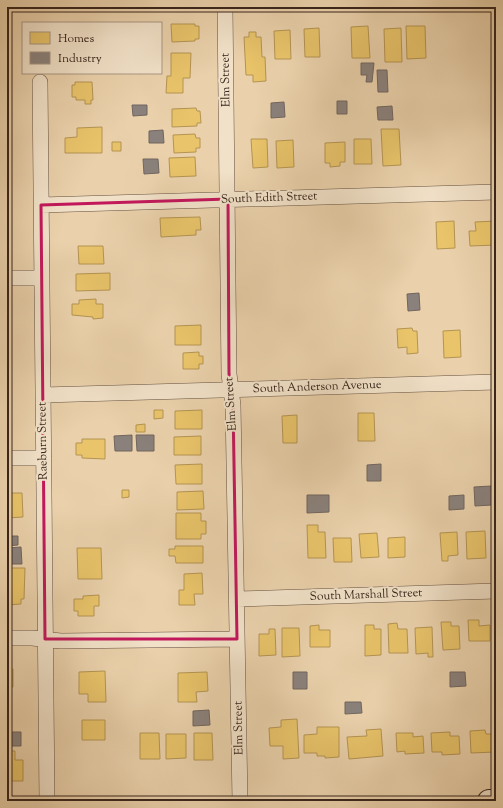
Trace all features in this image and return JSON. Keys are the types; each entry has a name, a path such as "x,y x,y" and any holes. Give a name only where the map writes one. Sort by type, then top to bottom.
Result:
{"main road":[{"path":"489,801 496,801"}],"street":[{"name":"Elm Street","path":"226,7 229,374 233,405 240,801"},
{"name":"Raeburn Street","path":"40,82 47,801"},
{"name":"South Edith Street","path":"41,205 496,192"},
{"path":"7,278 42,278"},
{"name":"South Anderson Avenue","path":"43,395 496,382"},
{"path":"7,458 44,458"},
{"name":"South Marshall Street","path":"237,600 496,591"},
{"path":"7,638 32,638 61,641 237,639"}],"highlighted area":[{"path":"228,199 229,374 233,405 237,639 45,639 41,205"}],"building: Homes":[{"path":"171,24 195,24 195,26 199,26 199,39 195,39 195,41 172,42"},
{"path":"368,26 370,58 352,58 351,27"},
{"path":"406,26 425,26 426,58 407,59"},
{"path":"319,28 320,57 305,57 304,29"},
{"path":"401,28 402,62 385,62 384,29"},
{"path":"290,30 291,59 275,59 274,31"},
{"path":"249,32 256,32 256,37 261,37 262,57 265,57 266,81 253,82 253,75 246,75 244,37 249,37"},
{"path":"171,53 191,53 190,78 183,78 183,93 166,93 167,76 171,76"},
{"path":"75,82 92,82 93,100 91,100 91,104 85,104 85,100 76,100 76,97 72,97 72,85 75,85"},
{"path":"196,108 197,111 200,111 201,123 197,123 197,126 172,127 172,109"},
{"path":"102,127 102,153 65,153 65,138 77,137 77,128"},
{"path":"381,129 399,129 401,165 383,166"},
{"path":"195,134 196,138 200,138 200,148 196,148 196,152 174,153 173,135"},
{"path":"251,139 267,139 268,167 253,168"},
{"path":"354,139 371,139 372,164 354,164"},
{"path":"293,140 294,167 277,168 276,141"},
{"path":"112,142 121,142 121,151 112,151"},
{"path":"345,142 345,162 340,162 340,166 330,167 330,163 325,163 325,143"},
{"path":"195,157 196,176 170,177 169,158"},
{"path":"7,183 9,202 7,203"},
{"path":"200,217 201,230 196,230 196,235 161,237 160,218"},
{"path":"454,221 455,248 437,249 436,222"},
{"path":"496,221 496,245 470,246 469,231 476,231 475,222"},
{"path":"7,236 10,236 10,256 7,256"},
{"path":"78,246 103,246 104,264 79,264"},
{"path":"110,273 110,290 76,291 76,274"},
{"path":"96,299 96,304 103,304 103,318 93,319 93,317 72,315 72,304 79,304 79,300"},
{"path":"201,325 201,345 175,345 175,326"},
{"path":"412,328 413,331 417,331 418,353 407,354 407,347 398,348 397,329"},
{"path":"460,330 461,357 444,358 443,331"},
{"path":"199,352 199,356 203,356 203,364 199,364 199,369 183,369 183,353"},
{"path":"154,410 163,410 163,418 154,419"},
{"path":"202,410 202,429 175,429 175,411"},
{"path":"358,413 374,413 375,441 358,441"},
{"path":"297,415 297,443 283,443 282,416"},
{"path":"145,424 145,432 136,432 136,425"},
{"path":"201,436 201,455 174,455 174,437"},
{"path":"82,439 105,439 105,459 82,458 82,455 76,455 76,443 82,443"},
{"path":"202,464 202,484 176,484 175,465"},
{"path":"122,490 129,490 129,497 122,498"},
{"path":"203,491 204,509 177,510 177,492"},
{"path":"7,493 22,493 23,517 7,518"},
{"path":"176,513 201,513 201,521 206,521 206,534 201,534 201,539 176,539"},
{"path":"307,525 318,525 318,532 325,532 326,558 308,558"},
{"path":"496,530 496,557 494,557 492,531"},
{"path":"485,531 486,558 467,559 466,532"},
{"path":"457,532 458,555 448,556 448,561 442,561 440,533"},
{"path":"377,533 379,557 361,558 359,534"},
{"path":"405,537 405,557 388,558 388,538"},
{"path":"333,538 351,538 352,562 334,562"},
{"path":"175,546 203,546 203,563 176,563 175,556 169,556 169,549 175,549"},
{"path":"77,548 101,548 102,579 78,579"},
{"path":"7,568 25,568 24,599 21,599 21,604 7,605"},
{"path":"202,573 203,594 194,594 195,605 179,605 179,590 184,590 184,574"},
{"path":"99,595 99,606 94,606 94,616 78,616 78,611 74,611 74,599 83,599 83,596"},
{"path":"468,620 479,620 479,626 490,625 490,641 469,641"},
{"path":"441,622 451,622 451,626 459,626 460,649 443,650"},
{"path":"493,622 496,622 496,644 494,644"},
{"path":"397,623 398,629 407,629 408,653 389,653 388,624"},
{"path":"319,625 319,630 330,630 330,647 310,647 310,626"},
{"path":"365,625 374,625 374,629 381,629 381,655 365,656"},
{"path":"432,627 433,657 428,657 428,653 416,654 415,628"},
{"path":"282,628 299,628 300,656 282,657"},
{"path":"269,629 275,629 276,655 259,656 259,634 269,634"},
{"path":"7,669 13,669 13,687 7,687"},
{"path":"105,671 106,702 88,702 88,694 79,694 79,672"},
{"path":"207,672 208,691 196,692 197,702 178,702 178,673"},
{"path":"297,719 299,758 283,759 283,746 270,746 269,728 281,727 281,720"},
{"path":"82,720 105,720 105,740 82,740"},
{"path":"317,727 339,727 339,757 325,758 325,756 317,756 317,753 304,753 304,735 317,734"},
{"path":"381,729 383,756 349,759 347,737 367,736 366,730"},
{"path":"485,730 486,734 494,734 495,752 471,753 470,731"},
{"path":"450,732 450,736 459,736 460,754 442,755 442,752 432,752 431,733"},
{"path":"140,733 159,733 160,759 140,759"},
{"path":"194,733 212,733 213,760 194,760"},
{"path":"396,733 413,733 413,737 423,736 424,753 405,754 405,751 397,752"},
{"path":"166,734 186,734 186,758 166,759"},
{"path":"9,751 15,751 15,760 23,760 23,781 7,781 7,760 9,760"}],"building: Industry":[{"path":"361,63 374,63 372,82 366,82 367,75 361,75"},
{"path":"377,70 387,70 388,92 378,92"},
{"path":"337,101 347,101 347,114 337,114"},
{"path":"284,102 285,117 271,118 271,103"},
{"path":"132,105 147,105 147,115 133,116"},
{"path":"392,106 393,120 378,120 377,107"},
{"path":"163,130 164,143 149,143 149,131"},
{"path":"143,159 158,159 159,173 144,174"},
{"path":"419,293 420,310 408,311 407,294"},
{"path":"132,435 132,451 115,451 114,436"},
{"path":"136,435 154,435 154,451 137,451"},
{"path":"381,464 381,481 367,481 367,465"},
{"path":"491,486 492,505 475,506 474,487"},
{"path":"307,495 329,495 329,512 307,513"},
{"path":"464,495 464,509 449,510 449,496"},
{"path":"7,536 18,536 18,545 7,546"},
{"path":"21,547 22,564 7,564 7,548"},
{"path":"293,672 307,672 307,689 293,689"},
{"path":"450,672 465,672 466,686 450,687"},
{"path":"345,702 361,702 362,713 345,714"},
{"path":"209,710 210,725 193,726 193,711"},
{"path":"7,732 21,732 21,746 7,746"}]}
